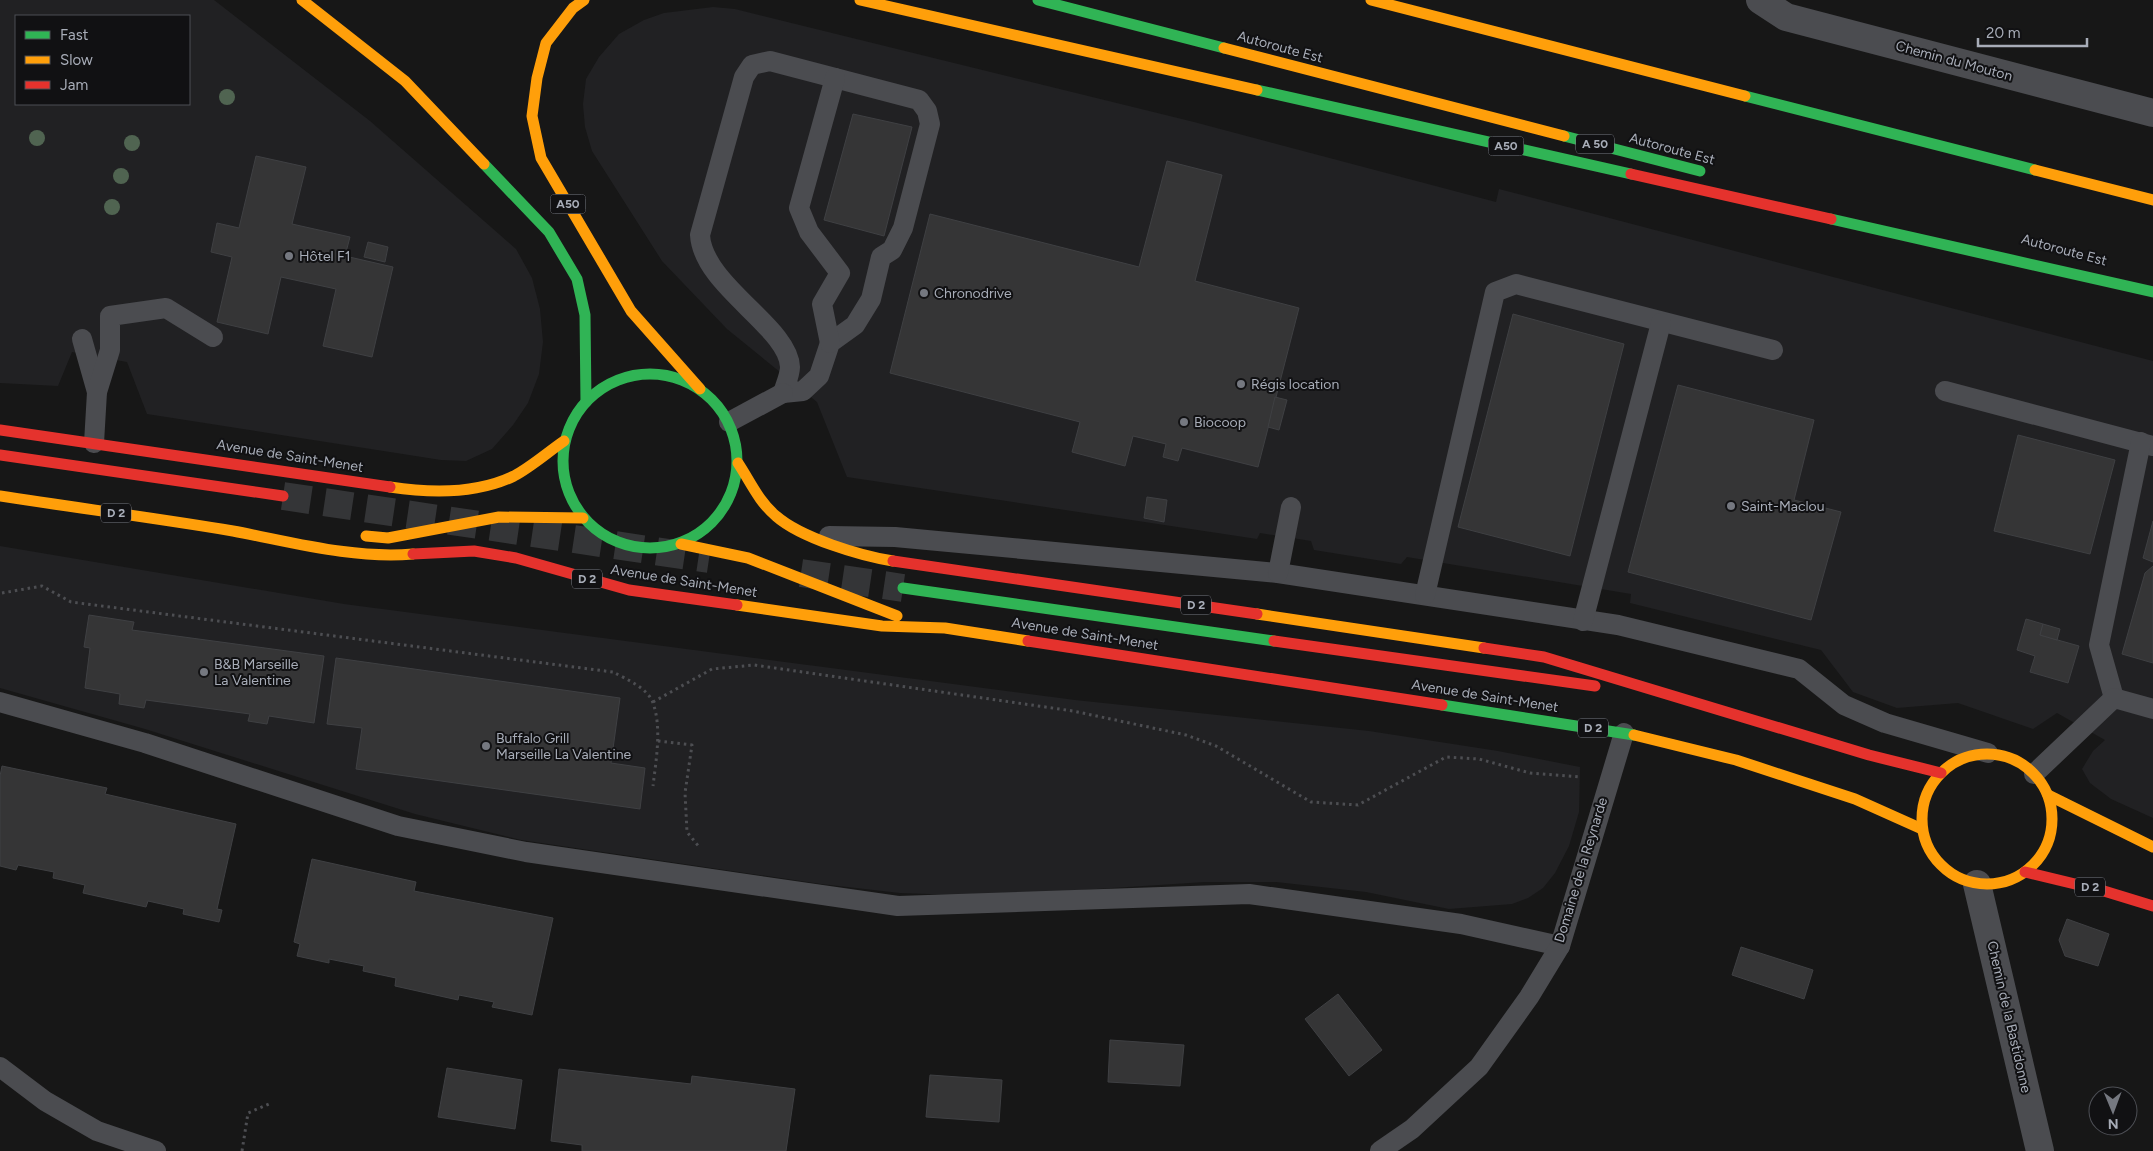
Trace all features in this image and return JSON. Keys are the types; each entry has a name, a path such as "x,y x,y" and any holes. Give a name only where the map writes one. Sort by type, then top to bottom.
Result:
{"main road":[{"path":"302,0 405,81 549,232 577,279 585,315 586,402"},
{"name":"A50","path":"584,0 573,8 546,43 537,78 532,116 541,158 631,311 700,389"},
{"name":"A50","path":"860,0 2153,290"},
{"name":"Autoroute Est","path":"1038,0 1711,174"},
{"path":"1371,0 2153,200"},
{"name":"Autoroute Est","path":"1874,216 2153,290"},
{"path":"642,374 672,376 700,389 729,422 735,437 738,463 731,497 710,526 681,544 655,549 628,546 604,536 584,518 569,495 563,469 564,441 573,420 586,402 612,382 642,374"},
{"name":"Avenue de Saint-Menet","path":"0,430 416,491 479,488 514,476 564,441"},
{"path":"0,455 283,496"},
{"name":"D 2","path":"738,463 761,497 781,520 809,535 883,559 1544,657 1869,755 1941,773"},
{"name":"Avenue de Saint-Menet","path":"0,496 232,531 320,548 386,556 474,551 516,558 629,590 882,626 945,628 1624,733 1736,760 1855,799 1922,829"},
{"path":"351,534 388,538 499,517 584,518"},
{"name":"Avenue de Saint-Menet","path":"232,531 296,531"},
{"name":"D 2","path":"681,544 748,558 892,615 945,628"},
{"name":"D 2","path":"903,588 1684,698"},
{"path":"1988,753 2013,759 2034,774 2048,795 2053,823 2044,851 2025,872 2002,883 1977,884 1952,874 1932,854 1922,829 1922,809 1928,789 1941,773 1962,758 1988,753"},
{"path":"2048,795 2127,836 2153,847"},
{"name":"D 2","path":"2025,872 2104,891 2153,906"}],"street":[{"name":"Chemin du Mouton","path":"1760,0 1786,17 2153,113"},
{"name":"Chemin de la Bastidonne","path":"1977,884 2040,1151"}],"lane":[{"path":"783,394 790,367 784,346 714,271 701,249 700,235 744,77 752,65 770,61 919,100 927,110 930,124 903,228 892,250 881,257 871,299 855,325 830,343"},
{"path":"729,422 783,394 803,391 819,376 830,343 822,304 840,273 809,232 799,208 835,78"},
{"path":"1425,595 1495,292 1516,284 1661,323 1772,350"},
{"path":"94,443 97,392 110,350 110,316 166,308 213,337"},
{"path":"1584,621 1661,323"},
{"path":"82,339 97,392"},
{"path":"1945,391 2147,444 2099,645 2114,698"},
{"path":"1278,573 1291,507"},
{"path":"809,535 896,537 1278,573 1618,626 1799,669 1844,705 1885,723 1988,753"},
{"path":"2114,698 2153,709"},
{"path":"2034,774 2114,698"},
{"path":"0,702 145,743 398,826 526,852 898,906 1249,894 1461,924 1560,946"},
{"name":"Domaine de la Reynarde","path":"1380,1151 1412,1130 1479,1067 1529,997 1560,946 1608,780 1624,733"},
{"path":"0,1067 45,1101 97,1131 156,1151"}],"path":[{"path":"2,593 42,586 71,602 613,672 634,682 653,702 658,741 654,786"},
{"path":"653,702 712,669 754,665 1073,710 1186,735 1216,746 1311,802 1358,805 1446,757 1479,759 1530,773 1608,780"},
{"path":"658,741 692,745 685,793 687,832 704,854"},
{"path":"242,1151 248,1113 271,1103"}],"shaded area":[{"path":"0,0 214,0 370,121 516,249 532,278 540,309 543,342 539,374 528,403 513,425 492,449 466,461 441,460 147,414 127,362 72,352 58,386 0,383"},
{"path":"713,7 735,9 1194,122 1496,202 1499,189 2153,361 2153,818 2111,799 2090,783 2082,769 2093,751 2105,740 2057,713 2033,729 1958,703 1897,708 1853,692 1821,650 1630,603 1631,594 1407,557 1401,564 1314,550 1311,541 1260,533 1257,539 847,477 817,402 727,329 662,261 592,151 585,127 583,104 586,79 599,57 619,34 644,20 664,13"},
{"path":"0,546 344,604 1075,700 1369,731 1498,751 1580,767 1579,812 1569,846 1555,873 1543,888 1528,898 1512,904 1449,909 1366,892 1276,882 1205,882 987,896 900,893 821,884 521,840 415,814 145,729 0,688"}],"building":[{"path":"853,114 912,127 884,236 824,220"},
{"name":"Hôtel F1","path":"256,156 306,167 292,224 350,237 345,256 393,267 372,357 323,346 336,289 281,277 268,334 217,322 232,257 211,252 217,223 239,228"},
{"path":"1167,161 1222,175 1195,281 1299,308 1258,467 1182,448 1178,461 1163,457 1166,444 1133,436 1125,466 1072,452 1080,422 890,373 930,214 1139,267"},
{"path":"368,242 388,247 385,262 364,257"},
{"path":"1513,314 1624,344 1570,556 1458,527"},
{"name":"Saint-Maclou","path":"1678,385 1814,420 1794,500 1841,512 1811,620 1628,572"},
{"path":"1275,397 1287,400 1279,430 1268,427"},
{"path":"2018,435 2115,460 2090,554 1994,531"},
{"path":"1147,497 1167,500 1164,522 1144,518"},
{"path":"2153,521 2153,562 2143,558"},
{"path":"2153,566 2153,663 2122,654 2145,573"},
{"name":"B&B Marseille La Valentine","path":"89,615 134,622 132,630 324,656 314,723 269,716 267,724 248,721 250,714 146,700 144,708 119,704 120,694 85,688 90,648 84,647"},
{"path":"2026,619 2043,624 2040,635 2079,646 2068,683 2030,672 2035,656 2017,650"},
{"path":"2043,624 2060,629 2057,640 2040,635"},
{"name":"Buffalo Grill Marseille La Valentine","path":"336,658 620,698 611,763 645,768 640,809 356,769 362,728 327,724"},
{"path":"2,766 107,788 105,794 236,824 217,909 222,910 219,922 183,914 184,909 148,901 146,907 83,893 85,885 53,878 54,872 18,865 16,870 0,866 0,776"},
{"path":"312,859 416,882 414,891 553,918 532,1015 492,1007 494,1002 459,995 458,1000 395,986 396,978 363,971 364,966 329,959 329,963 297,956 300,944 294,942"},
{"path":"2067,919 2109,934 2098,966 2065,956 2059,940"},
{"path":"1741,947 1813,970 1804,999 1732,975"},
{"path":"1338,994 1382,1050 1349,1076 1305,1019"},
{"path":"1110,1040 1184,1045 1180,1086 1108,1082"},
{"path":"447,1068 522,1080 515,1129 438,1117"},
{"path":"559,1069 691,1084 692,1076 795,1089 786,1151 582,1151 582,1145 551,1141"},
{"path":"930,1075 1002,1080 999,1122 926,1117"}],"tunnel":[{"path":"283,496 709,559"},
{"path":"801,573 903,588"}],"traffic: fast":[{"path":"1038,0 1224,48"},
{"path":"1257,90 1631,174"},
{"path":"1745,96 2035,170"},
{"path":"1564,136 1700,171"},
{"path":"484,164 549,232 577,279 585,315 586,402"},
{"path":"1831,219 2153,292"},
{"path":"641,374 659,374 691,384 712,399 727,420 737,452 737,461 737,470 727,502 712,523 691,538 675,544 659,548 641,548 609,538 588,523 573,502 567,486 563,470 563,452 573,420 588,399 609,384 625,378 641,374"},
{"path":"903,588 1274,641"},
{"path":"1442,705 1634,735"}],"traffic: slow":[{"path":"302,0 405,81 484,164"},
{"path":"584,0 573,8 546,43 537,78 532,116 541,158 631,311 700,389"},
{"path":"860,0 1257,90"},
{"path":"1371,0 1745,96"},
{"path":"1224,48 1564,136"},
{"path":"2035,170 2153,200"},
{"path":"390,487 437,491 469,489 500,482 533,464 564,441"},
{"path":"738,463 765,504 787,524 800,532 832,545 893,561"},
{"path":"0,496 204,526 345,552 390,555 413,554"},
{"path":"366,536 388,538 499,517 583,518"},
{"path":"681,544 748,558 897,616"},
{"path":"737,605 882,626 945,628 1028,641"},
{"path":"1257,614 1484,648"},
{"path":"1634,735 1736,760 1855,799 1922,829"},
{"path":"1987,754 2012,759 2033,773 2047,794 2052,819 2047,844 2033,865 2012,879 1987,884 1962,879 1941,865 1927,844 1922,819 1927,794 1941,773 1962,759 1987,754"},
{"path":"2048,795 2153,847"}],"traffic: jam":[{"path":"1631,174 1831,219"},
{"path":"0,430 390,487"},
{"path":"0,455 283,496"},
{"path":"413,554 474,551 516,558 629,590 737,605"},
{"path":"893,561 1257,614"},
{"path":"1028,641 1442,705"},
{"path":"1274,641 1595,686"},
{"path":"1484,648 1544,657 1869,755 1941,773"},
{"path":"2025,872 2104,891 2153,906"}],"place":[{"name":"Hôtel F1","path":"289,256"},
{"name":"Chronodrive","path":"924,293"},
{"name":"Régis location","path":"1241,384"},
{"name":"Biocoop","path":"1184,422"},
{"name":"Saint-Maclou","path":"1731,506"},
{"name":"B&B Marseille La Valentine","path":"204,672"},
{"name":"Buffalo Grill Marseille La Valentine","path":"486,746"}]}
